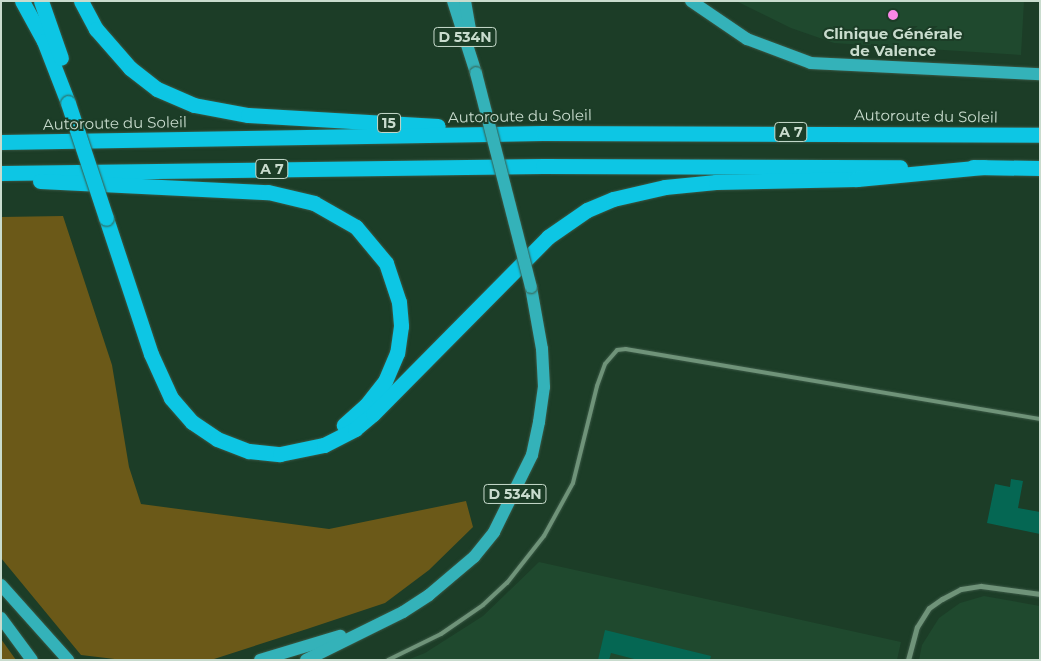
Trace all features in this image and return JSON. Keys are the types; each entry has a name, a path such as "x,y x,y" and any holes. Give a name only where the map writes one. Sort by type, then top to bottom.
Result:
{"highway":[{"path":"22,1 44,41 72,102"},
{"path":"41,1 151,354 171,398 192,422 217,439 249,450 280,454 324,446 355,429 373,414 548,237 587,210 604,203 655,188 716,182 857,179 983,168"},
{"name":"15","path":"80,1 101,36 130,68 157,89 194,105 248,115 530,133"},
{"name":"Autoroute du Soleil","path":"1,142 530,133 1040,134"},
{"name":"A 7","path":"1,172 563,166 1040,168"},
{"path":"1,178 268,192 297,197 336,214 356,227 379,252 398,296 401,321 396,353 379,391 344,424 298,442 260,443 214,426 185,401 164,362 110,218"}],"main road":[{"name":"D 534N","path":"306,660 360,631 404,612 452,578 474,558 507,510 532,455 544,387 542,349 531,287 476,73 453,1"},
{"name":"D 534N","path":"465,1 476,73"},
{"path":"691,1 747,39 811,63 1040,74"},
{"path":"1,585 68,660"},
{"path":"1,618 32,660"},
{"name":"D 534N","path":"260,660 360,631"}],"street":[{"path":"908,660 918,627 929,608 942,598 961,589 981,586 1040,594"}],"lane":[{"path":"388,660 441,634 484,605 507,583 544,536 573,483 597,386 605,364 618,350 626,349 1040,419"}],"shaded area":[{"name":"Clinique Générale de Valence","path":"736,1 1024,1 1021,55 834,43 791,28"},
{"path":"63,216 112,365 129,467 141,504 329,529 466,501 473,527 429,570 385,603 307,629 211,660 123,660 81,655 1,558 1,217"},
{"path":"539,562 901,642 897,660 407,660 425,653 483,616"},
{"path":"984,596 1040,606 1040,660 919,660 922,645 939,618 960,603"},
{"path":"1,639 16,660 1,660"}],"building":[{"path":"1011,479 1023,481 1018,508 1040,512 1040,534 987,523 995,484 1010,487"},
{"path":"605,630 711,656 710,660 638,660 611,653 609,660 598,660"}],"place":[{"name":"Clinique Générale de Valence","path":"893,15"}]}
